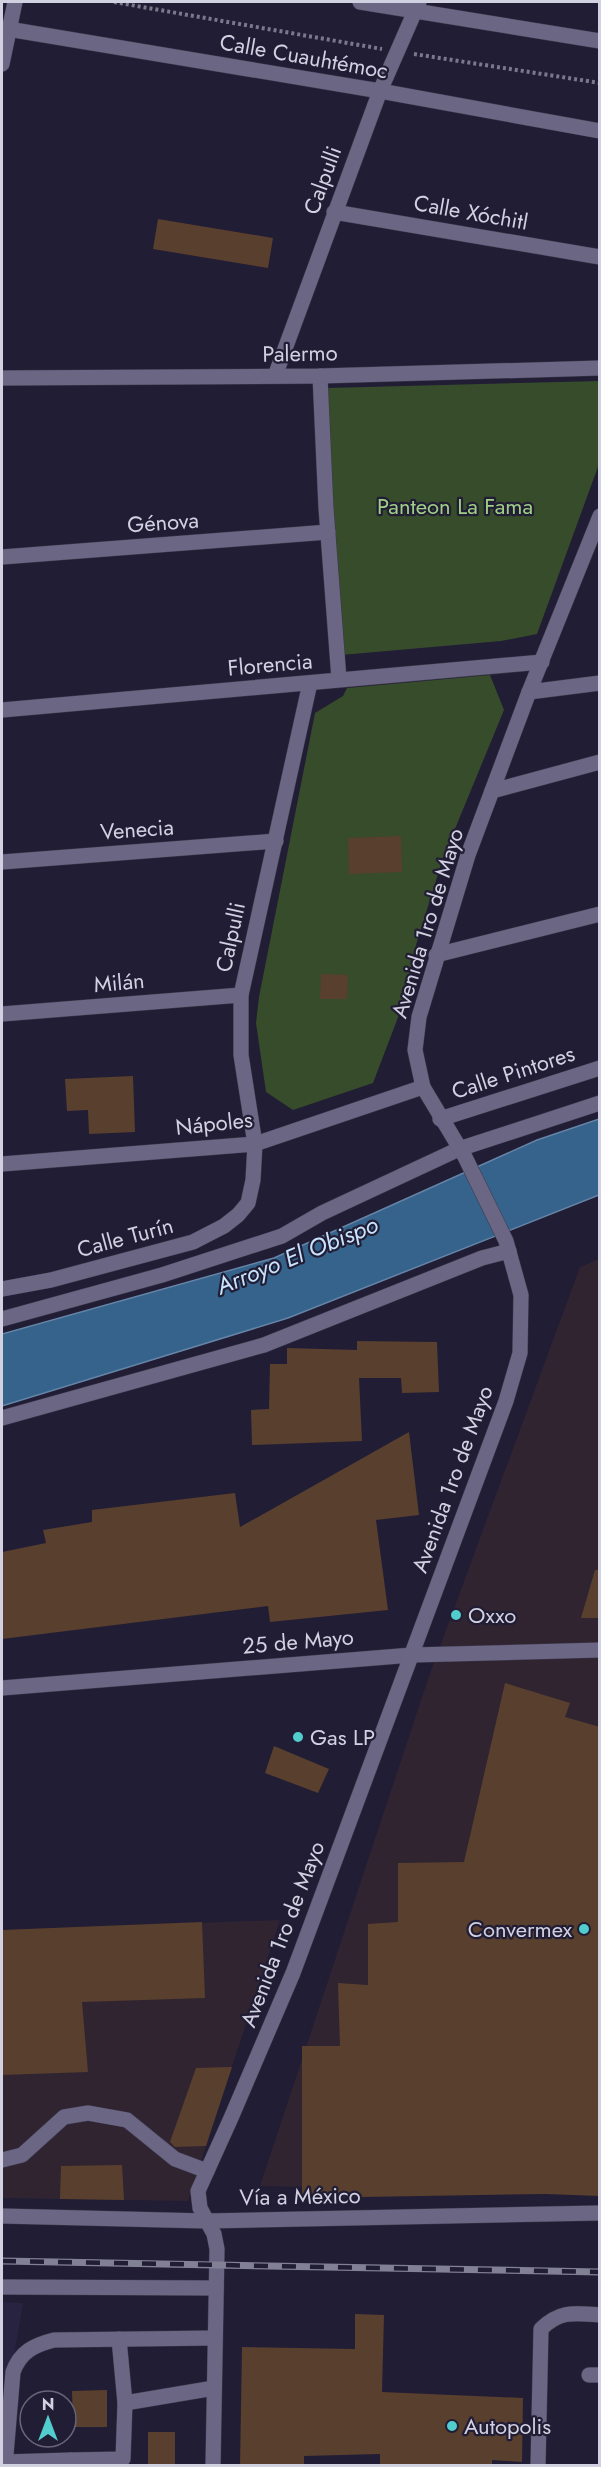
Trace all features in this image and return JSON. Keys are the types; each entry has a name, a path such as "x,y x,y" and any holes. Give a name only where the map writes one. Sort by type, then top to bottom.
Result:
{"street":[{"path":"2,64 5,29 15,2"},
{"path":"360,2 417,6 600,41"},
{"name":"Calpulli","path":"275,376 380,91 417,6"},
{"name":"Calle Cuauhtémoc","path":"5,29 380,91 600,131"},
{"name":"Calle Xóchitl","path":"334,212 600,257"},
{"name":"Palermo","path":"2,378 320,376 600,368"},
{"path":"320,376 339,679"},
{"name":"Avenida 1ro de Mayo","path":"213,2466 217,2249 214,2234 200,2208 198,2191 293,1973 506,1401 520,1353 521,1295 508,1246 462,1153 423,1088 415,1050 418,1017 468,855 529,692 599,520"},
{"name":"Génova","path":"2,557 328,532"},
{"name":"Florencia","path":"2,710 542,662"},
{"name":"Calpulli","path":"248,1203 253,1180 255,1144 241,1055 241,994 310,683"},
{"path":"529,692 600,683"},
{"path":"492,791 600,762"},
{"name":"Venecia","path":"2,862 276,841"},
{"path":"436,955 600,914"},
{"name":"Milán","path":"2,1014 241,994"},
{"name":"Calle Pintores","path":"440,1119 600,1068"},
{"name":"Nápoles","path":"2,1164 255,1144 423,1088"},
{"path":"2,1319 162,1275 282,1236 322,1213 462,1153 600,1103"},
{"name":"Calle Turín","path":"2,1289 51,1280 193,1242 224,1226 248,1203"},
{"path":"2,1418 264,1345 508,1246"},
{"name":"25 de Mayo","path":"2,1688 412,1655 600,1650"},
{"path":"2,2160 22,2155 64,2117 88,2113 127,2120 175,2159 207,2171"},
{"name":"Vía a México","path":"2,2216 206,2221 600,2213"},
{"path":"2,2287 216,2288"},
{"path":"538,2466 541,2329 551,2319 570,2313 600,2315"},
{"path":"119,2339 125,2403 125,2462 5,2464 13,2372 16,2363 31,2348 54,2340 119,2339 215,2338"},
{"path":"125,2403 214,2388"}],"path":[{"path":"114,2 397,51 600,83"}],"shaded area":[{"path":"599,1259 599,2193 260,2186 428,1679 580,1267"},
{"path":"280,1920 188,2201 2,2198 2,1930"},
{"path":"2,2302 23,2303 2,2426"}],"green space":[{"name":"Panteon La Fama","path":"599,381 599,464 537,634 501,641 341,655 327,388"},
{"path":"490,675 504,710 443,858 416,945 405,999 373,1083 293,1110 266,1092 256,1023 259,997 315,713 343,696 347,688"}],"water":[{"name":"Arroyo El Obispo","path":"599,1119 599,1195 288,1318 2,1406 2,1334 274,1258 537,1140"}],"building":[{"path":"158,219 273,238 268,268 153,249"},
{"path":"401,836 402,872 349,874 348,838"},
{"path":"321,974 348,975 347,999 320,999"},
{"path":"133,1076 135,1132 89,1134 88,1110 67,1111 65,1079"},
{"path":"357,1341 437,1342 439,1392 402,1393 401,1378 359,1378 362,1441 252,1445 251,1410 269,1409 270,1364 287,1364 287,1348 357,1350"},
{"path":"409,1432 419,1515 376,1520 388,1610 270,1622 268,1606 2,1639 2,1552 46,1543 43,1530 92,1522 92,1510 235,1493 240,1527"},
{"path":"595,1570 600,1570 600,1618 581,1618"},
{"path":"505,1683 570,1703 565,1717 600,1727 600,2196 545,2194 302,2198 302,2046 340,2046 338,1983 368,1985 368,1924 398,1922 398,1863 464,1862"},
{"path":"274,1746 329,1769 318,1793 265,1773"},
{"path":"202,1922 205,1998 82,2002 88,2072 2,2075 2,1930"},
{"path":"232,2067 206,2146 175,2147 170,2142 196,2068"},
{"path":"122,2165 124,2200 60,2199 61,2166"},
{"path":"355,2314 384,2315 382,2392 523,2398 522,2462 492,2460 492,2466 380,2466 380,2454 304,2456 304,2466 240,2466 242,2347 355,2349"},
{"path":"107,2390 107,2427 78,2427 78,2391"},
{"path":"148,2432 175,2432 175,2466 148,2466"}],"railway":[{"path":"2,2261 600,2272"}],"place":[{"name":"Oxxo","path":"456,1615"},
{"name":"Gas LP","path":"298,1737"},
{"name":"Convermex","path":"584,1929"},
{"name":"Autopolis","path":"452,2426"}]}
